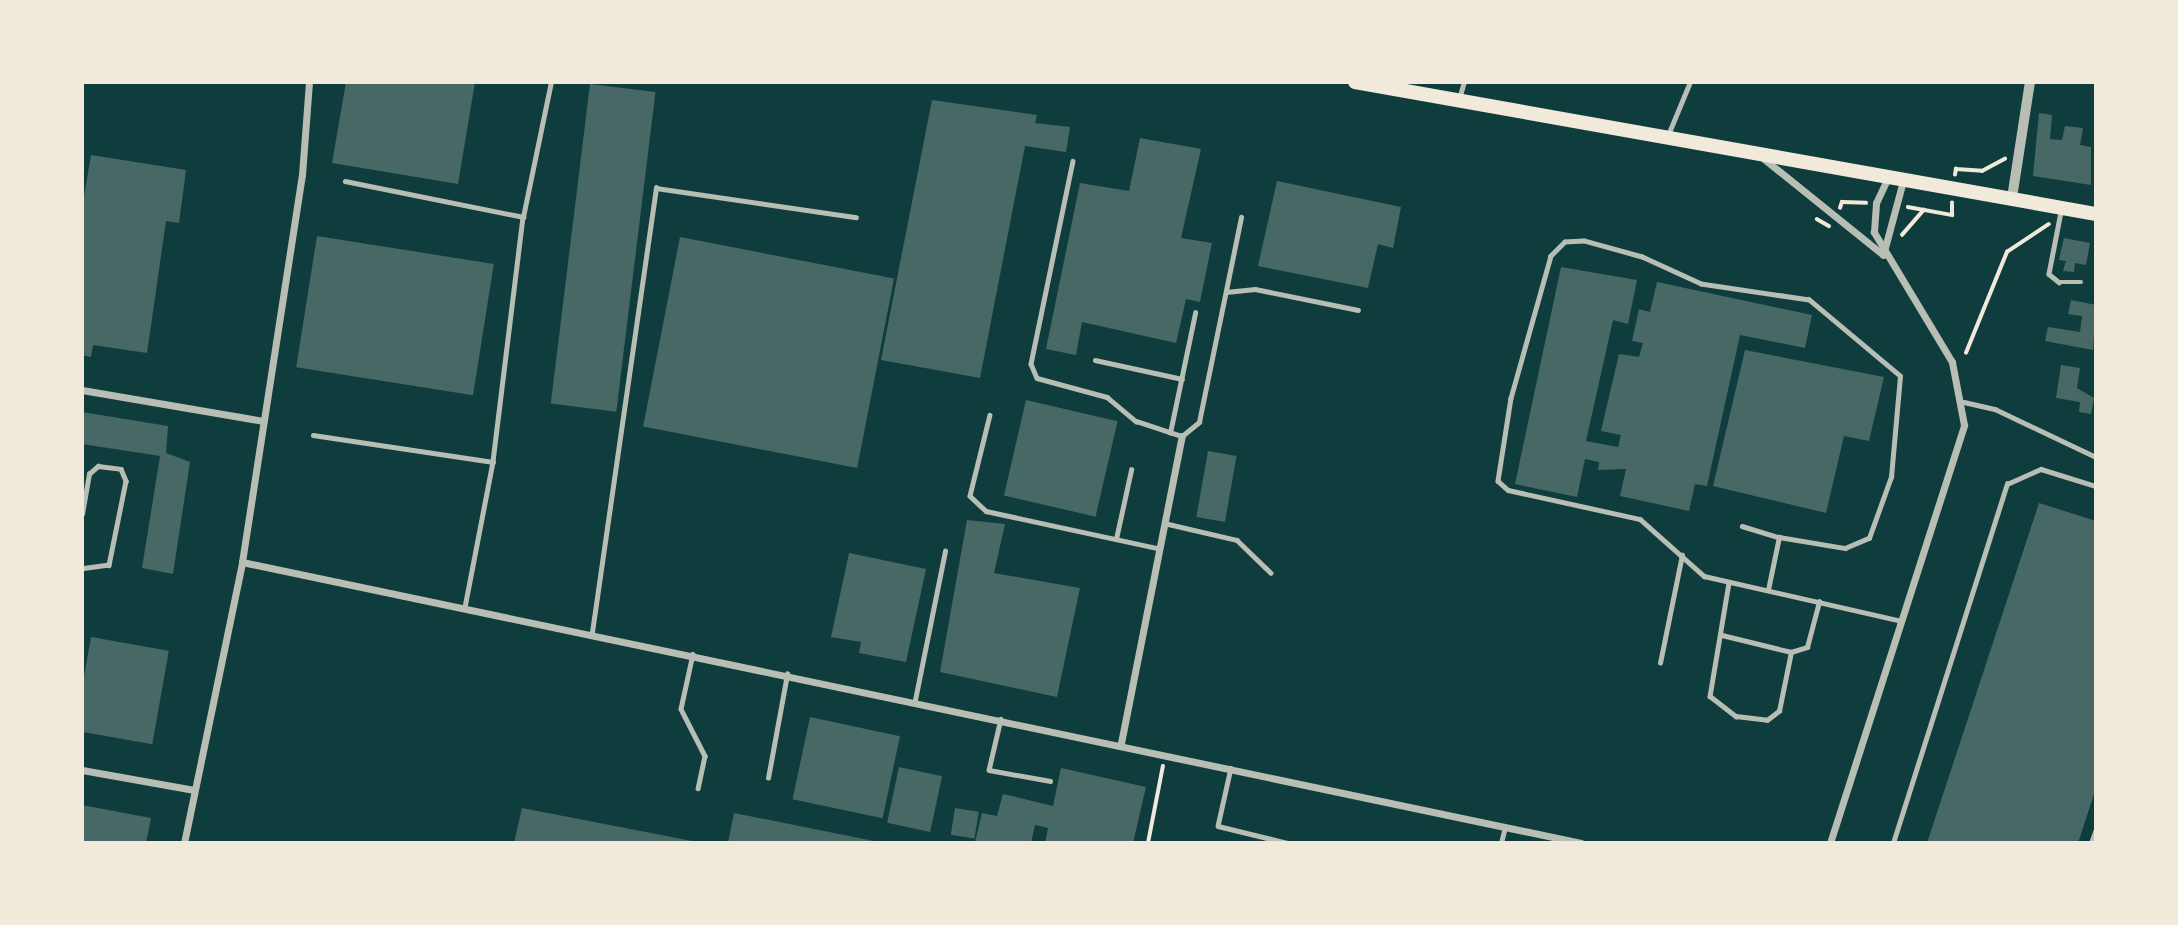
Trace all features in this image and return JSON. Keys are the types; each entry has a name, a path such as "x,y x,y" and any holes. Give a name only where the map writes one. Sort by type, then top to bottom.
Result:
{"main road":[{"path":"1355,82 1394,86 1762,157 2096,214"}],"street":[{"path":"184,843 242,562 302,175 309,82"},
{"path":"2012,198 2030,82"},
{"path":"1762,157 1883,255"},
{"path":"1830,843 1955,462 1964,402 1952,362 1883,255 1874,232 1876,203 1887,179"},
{"path":"1883,255 1903,181"},
{"path":"82,390 263,422"},
{"path":"1121,743 1157,548 1182,436"},
{"path":"242,562 693,653 1581,843"},
{"path":"82,770 194,790"}],"lane":[{"path":"465,607 493,462 523,217 551,82"},
{"path":"1458,100 1464,82"},
{"path":"1666,139 1690,82"},
{"path":"1073,161 1031,364 1037,378 1107,397 1136,421 1170,433 1182,436 1199,422 1241,217"},
{"path":"345,181 523,217"},
{"path":"592,632 656,188 856,217"},
{"path":"2062,207 2049,274 2059,282 2081,282"},
{"path":"1742,526 1779,537 1845,548 1869,538 1900,426 1900,376 1893,364 1809,300 1701,284 1642,257 1584,240 1565,242 1551,256 1511,397 1498,481 1507,490 1640,519 1704,576 1903,621"},
{"path":"1226,292 1255,289 1358,310"},
{"path":"1170,433 1195,313"},
{"path":"1095,360 1182,379"},
{"path":"1964,402 1995,408 2096,457"},
{"path":"990,415 970,496 986,511 1157,548"},
{"path":"313,435 493,462"},
{"path":"82,514 89,474 98,466 121,469 126,481 109,565 82,569"},
{"path":"1893,843 2007,484 2040,469 2096,486"},
{"path":"1116,539 1131,470"},
{"path":"82,472 89,474"},
{"path":"1163,523 1237,540 1270,573"},
{"path":"1768,590 1779,537"},
{"path":"915,700 945,551"},
{"path":"1660,663 1682,554"},
{"path":"1730,583 1723,635 1710,696 1736,716 1767,720 1779,711 1791,652"},
{"path":"1723,635 1791,652 1807,647 1819,602"},
{"path":"693,653 681,709 705,756 698,788"},
{"path":"768,778 787,673"},
{"path":"1001,718 989,770 1050,781"},
{"path":"1232,767 1217,826 1288,843"},
{"path":"1501,843 1505,826"},
{"path":"2091,843 2096,829"}],"path":[{"path":"1901,241 1924,210"},
{"path":"1966,353 2007,253 2050,223"},
{"path":"1148,843 1165,753"}],"building":[{"path":"346,82 475,82 458,184 332,163"},
{"path":"590,84 656,92 616,412 551,404"},
{"path":"932,100 1037,115 1035,123 1070,127 1066,152 1025,146 980,378 881,360"},
{"path":"2039,113 2052,115 2050,139 2062,140 2065,126 2083,128 2080,145 2091,147 2091,185 2033,176"},
{"path":"1140,138 1201,149 1181,238 1212,243 1200,302 1186,299 1176,343 1082,322 1076,355 1046,349 1080,183 1129,191"},
{"path":"91,155 186,170 179,223 166,221 147,353 93,345 91,357 82,355 82,208"},
{"path":"1277,181 1401,207 1393,248 1378,244 1368,288 1258,266"},
{"path":"317,236 494,264 473,395 296,367"},
{"path":"680,237 894,279 857,468 643,426"},
{"path":"2064,238 2090,243 2086,265 2075,263 2074,272 2063,271 2066,261 2059,260"},
{"path":"1561,267 1637,280 1628,324 1613,320 1586,441 1618,447 1621,435 1601,431 1619,354 1639,357 1643,343 1632,341 1639,309 1650,312 1657,282 1812,315 1805,348 1740,335 1707,486 1695,484 1689,511 1620,496 1626,469 1598,470 1599,462 1585,459 1577,497 1515,484"},
{"path":"2071,300 2096,305 2093,350 2045,341 2048,327 2080,332 2082,316 2068,314"},
{"path":"1745,350 1884,377 1869,441 1844,436 1826,513 1713,486"},
{"path":"2061,365 2080,368 2077,388 2094,398 2091,414 2079,412 2080,402 2056,398"},
{"path":"1026,400 1118,421 1096,517 1004,495"},
{"path":"82,412 168,426 166,453 190,462 173,574 142,568 160,456 82,444"},
{"path":"1208,451 1237,456 1225,522 1196,517"},
{"path":"2039,503 2096,521 2096,788 2078,843 1927,843"},
{"path":"967,520 1005,524 994,573 1080,588 1057,697 940,672"},
{"path":"849,553 926,569 906,662 859,653 861,642 831,637"},
{"path":"91,637 169,651 152,744 82,732 82,688"},
{"path":"810,717 900,736 883,818 793,799"},
{"path":"899,767 942,776 930,832 887,823"},
{"path":"1061,768 1146,787 1133,843 1045,843 1048,828 1035,825 1031,843 975,842 982,813 997,816 1003,794 1053,806"},
{"path":"82,805 151,818 146,843 82,843"},
{"path":"522,808 692,841 692,843 514,843"},
{"path":"955,808 979,812 974,838 951,835"},
{"path":"734,813 879,842 879,843 728,843"}]}
